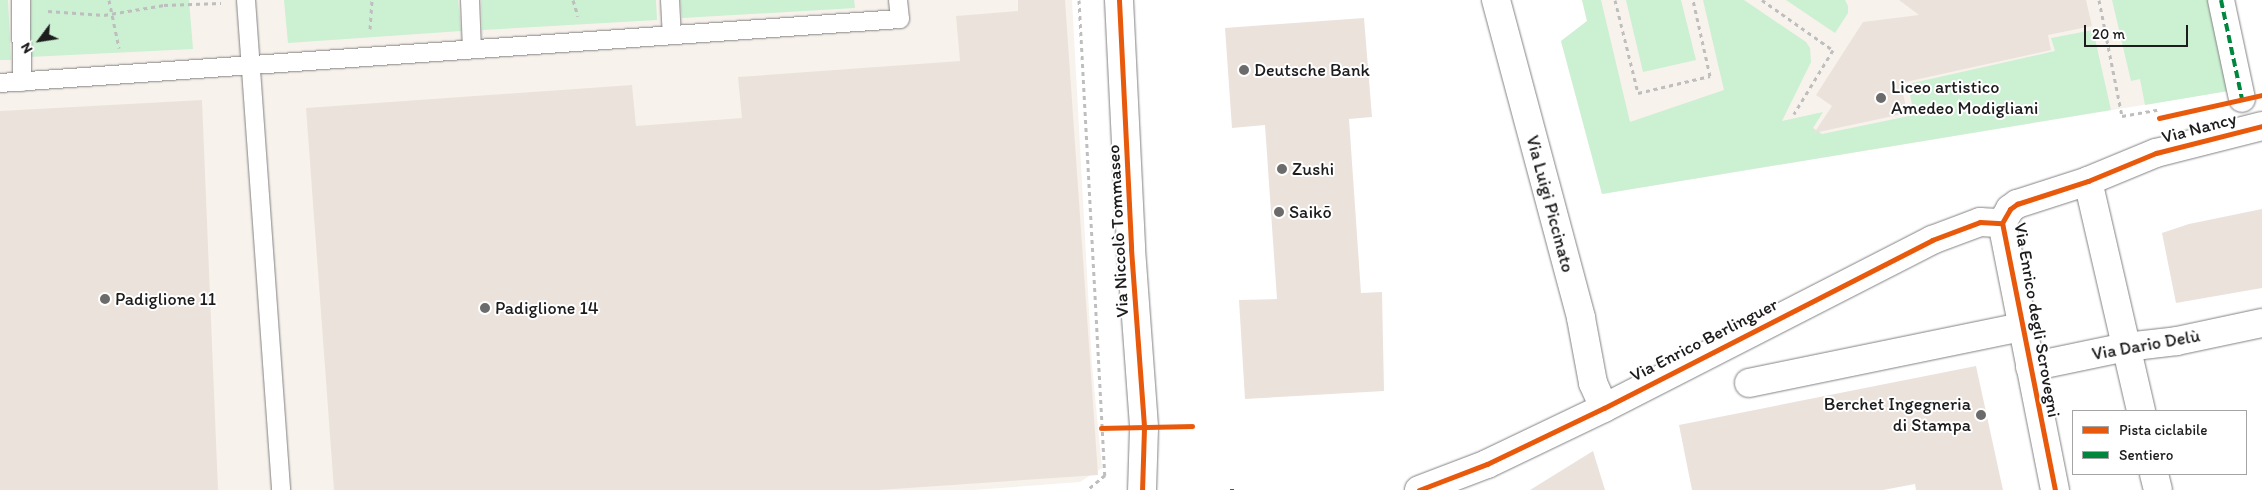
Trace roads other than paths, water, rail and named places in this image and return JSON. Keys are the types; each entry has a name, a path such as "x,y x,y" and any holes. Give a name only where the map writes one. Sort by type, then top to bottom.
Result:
{"street":[{"name":"Via Niccolò Tommaseo","path":"1119,0 1131,249 1144,428 1142,490"},
{"name":"Via Luigi Piccinato","path":"1496,0 1581,318 1593,383 1604,408"},
{"path":"2221,0 2242,99"},
{"name":"Via Nancy","path":"2088,181 2156,153 2262,126"},
{"path":"2088,181 2141,410"},
{"name":"Via Enrico degli Scrovegni","path":"2055,490 2002,223 2010,209 2017,204 2088,181"},
{"name":"Via Enrico Berlinguer","path":"1419,490 1487,464 1604,408 1932,240 1980,222 2002,223"},
{"name":"Via Dario Delù","path":"2030,367 2126,347 2177,341 2262,323"},
{"name":"Via Enrico degli Scrovegni","path":"1749,383 2022,327"},
{"path":"2154,475 2158,490"}],"lane":[{"path":"21,0 22,82"},
{"path":"246,0 281,490"},
{"path":"470,0 472,49"},
{"path":"670,0 672,35"},
{"path":"0,83 900,18 898,0"}],"place":[{"name":"Deutsche Bank","path":"1244,70"},
{"name":"Liceo artistico Amedeo Modigliani","path":"1881,98"},
{"name":"Zushi","path":"1282,169"},
{"name":"Saikō","path":"1279,212"},
{"name":"Padiglione 11","path":"105,299"},
{"name":"Padiglione 14","path":"485,308"},
{"name":"Berchet Ingegneria di Stampa","path":"1981,415"}]}
